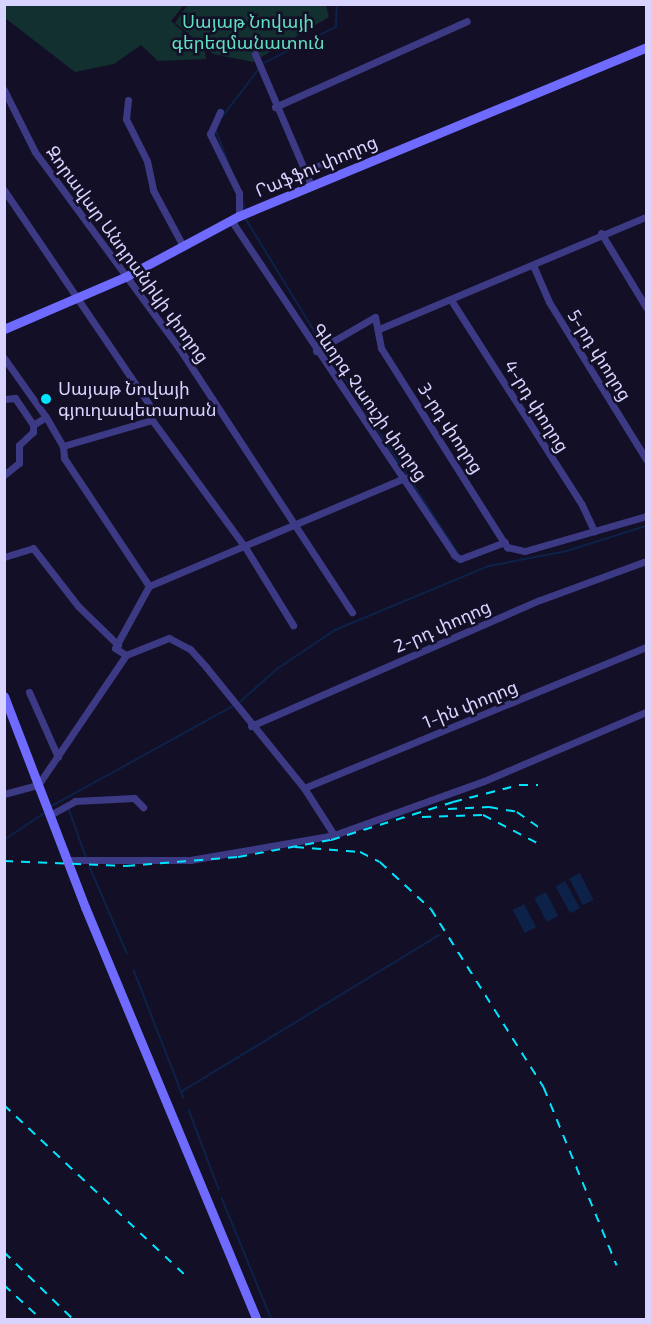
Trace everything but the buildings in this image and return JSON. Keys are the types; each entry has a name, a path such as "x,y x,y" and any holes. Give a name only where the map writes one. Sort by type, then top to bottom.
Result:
{"main road":[{"name":"Րաֆֆու փողոց","path":"4,328 125,277 235,218 646,47"},
{"path":"4,696 68,860 257,1320"}],"street":[{"path":"275,107 467,21"},
{"path":"255,54 275,107 311,185"},
{"name":"Զորավար Անդրանիկի փողոց","path":"4,90 36,152 298,525 352,612"},
{"path":"128,100 126,119 147,161 153,190 183,246"},
{"path":"220,112 210,134 239,193 235,218"},
{"path":"305,172 364,146"},
{"path":"4,190 153,410 152,420 245,547 293,625"},
{"path":"316,351 375,317 379,329 532,265 601,233 646,217"},
{"name":"Գևորգ Չաուշի փողոց","path":"235,218 316,351 460,559 505,543"},
{"path":"601,233 646,307"},
{"name":"5-րդ փողոց","path":"532,265 549,302 646,459"},
{"name":"4-րդ փողոց","path":"451,300 582,505 594,531"},
{"name":"3-րդ փողոց","path":"379,329 381,348 505,543"},
{"path":"4,358 46,417 63,446 64,458 149,586"},
{"path":"4,399 15,398 33,425 33,432 19,445 19,463 4,475"},
{"path":"33,425 46,417"},
{"path":"63,446 152,420"},
{"path":"126,655 116,648 149,586 405,478"},
{"path":"505,543 525,550 646,516"},
{"path":"4,557 33,548 78,606 118,645"},
{"name":"2-րդ փողոց","path":"251,726 540,600 646,561"},
{"path":"4,794 38,785 126,655 162,639 177,640 206,667 228,700 304,788 334,835"},
{"name":"1-ին փողոց","path":"304,788 646,647"},
{"path":"28,692 57,756"},
{"path":"68,860 190,860 334,835 484,781 646,712"},
{"path":"50,815 75,801 134,798 143,807"}],"green space":[{"name":"Սայաթ Նովայի գերեզմանատուն","path":"188,4 326,5 329,17 253,62 213,54 175,23"},
{"path":"4,5 184,5 171,21 205,51 206,59 158,61 141,45 114,64 75,72 5,18"}],"water":[{"path":"580,873 594,900 583,905 569,878"},
{"path":"565,881 580,908 570,913 555,886"},
{"path":"546,892 558,916 547,922 534,898"},
{"path":"524,904 536,927 525,933 513,910"}],"waterway":[{"path":"264,63 336,27 337,4"},
{"path":"222,117 258,70"},
{"path":"216,129 245,208"},
{"path":"246,219 322,343"},
{"path":"326,349 460,556"},
{"path":"240,702 277,669 335,630 489,566 567,551 646,526"},
{"path":"52,806 233,706"},
{"path":"69,809 86,856"},
{"path":"4,840 43,814"},
{"path":"90,867 127,953"},
{"path":"181,1092 439,935"},
{"path":"134,970 184,1098"},
{"path":"189,1110 219,1189"},
{"path":"222,1198 272,1320"}],"railway":[{"path":"4,861 126,866 238,857 331,840 453,802 519,785 538,785"},
{"path":"448,809 489,807 517,812 540,828"},
{"path":"422,817 483,815 541,845"},
{"path":"295,847 360,852 380,862 431,909 544,1088 617,1266"},
{"path":"4,1105 186,1276"},
{"path":"4,1252 74,1320"},
{"path":"4,1285 42,1320"}],"place":[{"name":"Սայաթ Նովայի գյուղապետարան","path":"46,399"}]}
